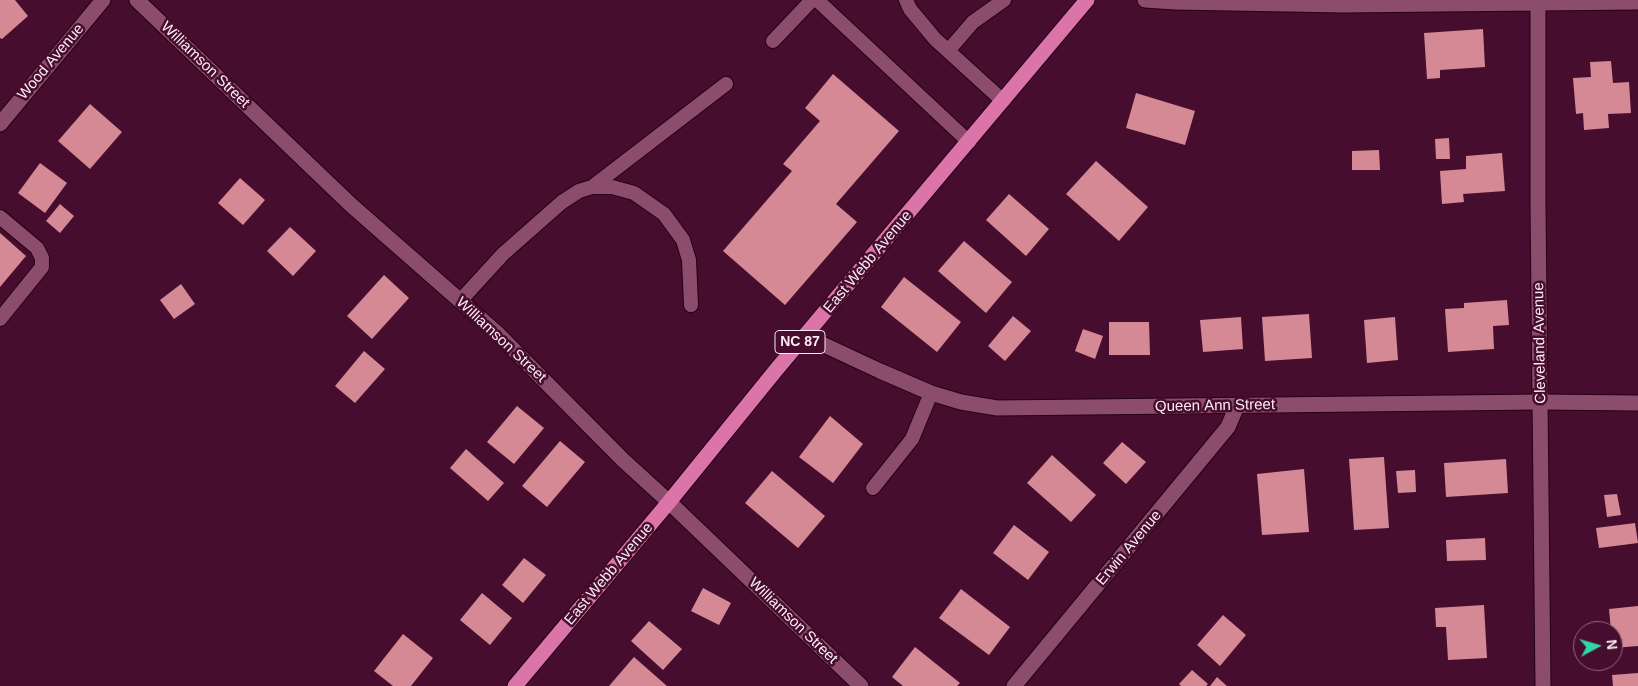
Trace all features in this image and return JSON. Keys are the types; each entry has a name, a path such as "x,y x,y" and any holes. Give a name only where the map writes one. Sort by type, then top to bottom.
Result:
{"highway":[{"name":"East Webb Avenue","path":"515,686 669,502 776,370 1087,0"}],"street":[{"name":"Wood Avenue","path":"0,124 103,0"},
{"name":"Williamson Street","path":"137,0 351,205 498,334 623,460 861,686"},
{"path":"1145,0 1343,5 1638,2"},
{"name":"Cleveland Avenue","path":"1538,2 1543,686"},
{"name":"Queen Ann Street","path":"806,336 880,372 931,393 961,402 997,408 1542,402 1638,403"},
{"name":"Erwin Avenue","path":"1014,686 1228,427 1237,406"}],"lane":[{"path":"773,41 812,0"},
{"path":"817,0 969,142"},
{"path":"906,0 910,10 935,39 1003,100"},
{"path":"948,50 974,22 1004,0"},
{"path":"592,187 726,84"},
{"path":"460,301 503,254 562,202 579,191 592,187 612,187 634,192 664,214 683,240 689,260 691,305"},
{"path":"0,217 37,248 42,258 42,267 0,319"},
{"path":"873,488 912,439 931,393"}],"building":[{"path":"0,0 15,0 28,16 2,39 0,38"},
{"path":"1483,29 1485,67 1440,70 1440,78 1427,79 1424,33"},
{"path":"1611,61 1613,83 1629,82 1631,113 1608,114 1609,128 1584,130 1583,113 1576,114 1573,78 1591,77 1590,62"},
{"path":"833,74 899,131 836,204 857,222 785,305 723,251 792,171 783,164 820,121 805,108"},
{"path":"1136,93 1195,111 1185,145 1126,128"},
{"path":"90,104 122,132 90,169 58,141"},
{"path":"1449,138 1450,159 1436,159 1435,139"},
{"path":"1379,150 1380,170 1352,170 1352,151"},
{"path":"1502,153 1505,191 1463,194 1464,202 1442,204 1440,171 1466,169 1466,156"},
{"path":"1096,161 1148,207 1119,241 1066,194"},
{"path":"40,163 67,183 45,213 18,193"},
{"path":"240,178 265,200 243,225 218,203"},
{"path":"1009,194 1049,229 1026,256 986,220"},
{"path":"60,204 74,216 60,233 46,221"},
{"path":"290,227 316,251 293,276 267,251"},
{"path":"0,233 26,256 0,287"},
{"path":"964,241 1012,282 986,313 938,271"},
{"path":"384,275 409,298 372,339 347,316"},
{"path":"904,277 961,322 937,352 881,307"},
{"path":"181,284 195,304 174,319 160,300"},
{"path":"1507,300 1509,325 1493,326 1494,349 1448,352 1445,309 1464,308 1464,303"},
{"path":"1309,314 1312,358 1265,361 1262,317"},
{"path":"1013,316 1031,331 1005,361 988,346"},
{"path":"1241,317 1243,349 1203,352 1200,320"},
{"path":"1395,317 1398,360 1367,363 1364,320"},
{"path":"1109,322 1149,322 1150,355 1109,355"},
{"path":"1083,329 1103,336 1095,359 1075,351"},
{"path":"364,351 385,369 355,403 335,386"},
{"path":"517,406 544,428 514,464 487,442"},
{"path":"830,416 863,444 833,483 799,457"},
{"path":"560,441 585,462 547,507 522,486"},
{"path":"1122,442 1146,462 1126,484 1103,463"},
{"path":"466,449 504,483 488,501 450,468"},
{"path":"1052,455 1096,495 1071,522 1027,483"},
{"path":"1384,457 1389,528 1354,530 1349,459"},
{"path":"1506,459 1508,493 1446,497 1444,463"},
{"path":"1304,469 1309,532 1262,535 1257,474"},
{"path":"1415,470 1416,492 1398,493 1396,471"},
{"path":"772,471 825,516 798,548 745,503"},
{"path":"1617,494 1621,515 1607,517 1604,495"},
{"path":"1635,523 1638,543 1599,548 1596,528"},
{"path":"1014,525 1049,552 1028,580 993,553"},
{"path":"1485,538 1486,560 1447,561 1446,540"},
{"path":"524,558 546,575 523,603 502,585"},
{"path":"703,588 731,603 719,625 691,611"},
{"path":"961,589 1010,627 989,655 939,618"},
{"path":"482,593 512,618 490,645 460,620"},
{"path":"1484,605 1487,658 1448,660 1446,627 1436,627 1435,608"},
{"path":"1638,606 1638,646 1623,647 1623,621 1610,621 1609,609"},
{"path":"1223,615 1246,635 1220,666 1197,645"},
{"path":"649,621 682,649 663,670 631,641"},
{"path":"403,634 433,658 411,686 393,686 374,671"},
{"path":"915,647 960,683 957,686 903,686 892,677"},
{"path":"634,657 667,686 609,686"},
{"path":"1192,670 1208,684 1206,686 1181,686 1179,684"},
{"path":"1638,673 1638,686 1613,686 1612,675"},
{"path":"1217,677 1227,686 1210,686"}]}
